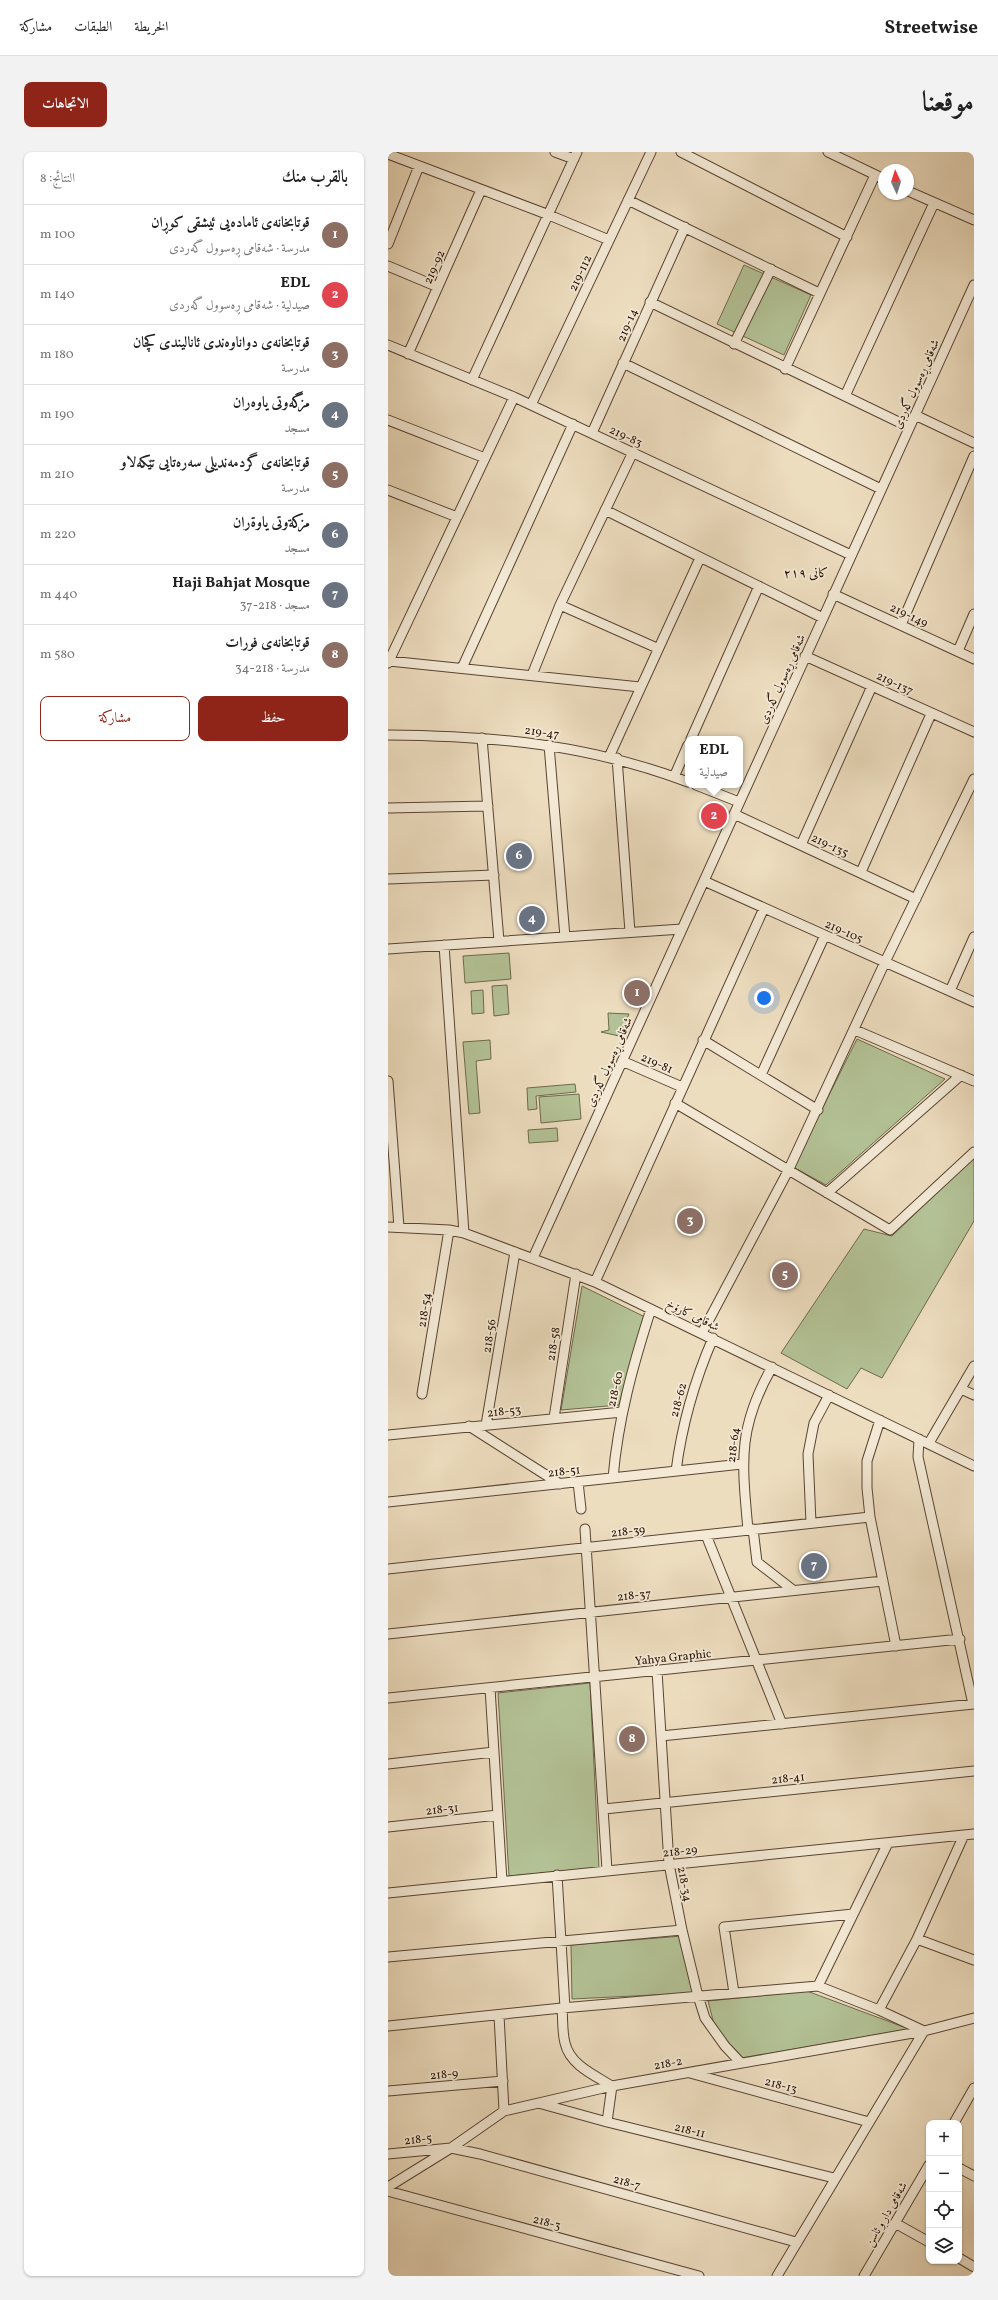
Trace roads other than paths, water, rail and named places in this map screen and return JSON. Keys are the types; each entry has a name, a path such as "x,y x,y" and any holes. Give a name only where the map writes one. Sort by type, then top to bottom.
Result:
{"street":[{"path":"472,380 519,274 549,215 575,156 555,152"},
{"name":"219-112","path":"531,405 651,152"},
{"path":"681,152 847,237"},
{"path":"828,152 878,176"},
{"path":"388,154 549,215 609,240"},
{"path":"388,244 419,166"},
{"path":"785,369 875,175"},
{"name":"219-92","path":"408,354 481,190"},
{"path":"914,194 974,220"},
{"path":"628,200 819,293"},
{"path":"845,396 934,203"},
{"name":"219-14","path":"592,433 685,227"},
{"path":"388,266 438,287"},
{"path":"734,344 771,269"},
{"name":"شەقامی ڕەسوول گەردی","path":"533,1258 974,285"},
{"path":"650,302 785,369 909,427"},
{"name":"219-83","path":"388,345 514,397 851,555"},
{"path":"624,363 881,489"},
{"path":"514,397 389,662 640,686"},
{"path":"915,415 974,443"},
{"path":"388,420 485,458"},
{"path":"462,668 573,424"},
{"path":"532,675 560,605 633,452"},
{"path":"901,625 974,456"},
{"path":"388,491 457,517"},
{"path":"604,510 823,618"},
{"path":"630,932 613,757 640,686 700,558"},
{"path":"692,736 759,586"},
{"name":"219-149","path":"833,594 974,659"},
{"path":"560,605 657,648"},
{"path":"958,651 974,614"},
{"name":"219-137","path":"805,656 931,714 974,732"},
{"path":"800,844 872,686"},
{"path":"861,872 931,714"},
{"name":"219-47","path":"388,735 482,738 549,745 613,757 685,781"},
{"path":"482,738 499,941"},
{"path":"549,745 565,937"},
{"path":"674,777 685,752"},
{"path":"702,1333 788,1171 818,1110 885,962 974,779"},
{"path":"704,788 740,802"},
{"path":"388,808 488,806"},
{"name":"219-135","path":"734,814 916,899"},
{"path":"388,879 494,875"},
{"name":"219-105","path":"704,881 974,1002"},
{"path":"595,1282 703,1040 764,908"},
{"path":"388,949 682,929"},
{"path":"760,1075 825,935"},
{"path":"950,991 974,937"},
{"path":"444,945 464,1233"},
{"path":"855,1030 974,1082"},
{"path":"703,1040 818,1110"},
{"name":"219-81","path":"622,1061 682,1087"},
{"path":"827,1194 961,1076"},
{"path":"388,1081 391,1156 399,1227"},
{"path":"675,1103 890,1230 974,1152"},
{"name":"شەقامی کارۆخ","path":"388,1227 449,1230 464,1233 576,1274 713,1338 974,1466"},
{"name":"218-54","path":"422,1394 449,1230"},
{"name":"218-56","path":"486,1425 515,1252"},
{"name":"218-58","path":"554,1418 576,1274"},
{"name":"218-60","path":"613,1478 622,1412 631,1373 651,1309"},
{"name":"218-62","path":"676,1471 682,1431 692,1393 713,1338"},
{"path":"929,1444 974,1366"},
{"name":"218-64","path":"772,1367 752,1410 744,1444 742,1464 750,1530 757,1562 793,1590"},
{"path":"961,1389 974,1395"},
{"path":"812,1523 808,1454 814,1424 829,1395"},
{"name":"218-53","path":"388,1435 622,1412"},
{"path":"880,1420 867,1461 867,1488 870,1517 896,1646"},
{"path":"470,1426 560,1484"},
{"path":"661,1736 973,1704 960,1639 918,1457 919,1439"},
{"name":"218-51","path":"388,1502 742,1464"},
{"path":"578,1482 581,1509"},
{"name":"218-39","path":"388,1569 870,1517"},
{"path":"585,1529 608,1870"},
{"path":"706,1535 782,1724"},
{"name":"218-37","path":"388,1634 883,1580"},
{"name":"Yahya Graphic","path":"388,1698 960,1639"},
{"name":"218-34","path":"656,1671 669,1864 682,1930 698,1996 705,2018 714,2032 740,2062"},
{"path":"490,1688 502,1881"},
{"path":"388,1764 494,1752"},
{"name":"218-41","path":"604,1809 974,1771"},
{"name":"218-31","path":"388,1827 498,1815"},
{"name":"218-29","path":"388,1892 974,1834"},
{"path":"879,2010 917,1939 964,1835"},
{"path":"818,1986 888,1843"},
{"path":"557,1875 565,2043 572,2058 586,2071 612,2086 607,2122"},
{"path":"734,1992 724,1927 853,1914"},
{"path":"388,1957 682,1930"},
{"path":"917,1939 974,1960"},
{"path":"388,2026 734,1992 818,1986 879,2010 924,2031 834,2178 777,2276"},
{"path":"499,2015 504,2111"},
{"name":"218-2","path":"388,2187 451,2148 504,2111 612,2086 740,2062 924,2031 974,2018"},
{"name":"218-13","path":"686,2072 869,2122"},
{"name":"218-9","path":"388,2091 503,2081"},
{"path":"956,2120 974,2088"},
{"name":"218-11","path":"540,2103 607,2122 834,2178"},
{"name":"218-5","path":"388,2154 451,2148"},
{"name":"218-7","path":"451,2148 480,2154 796,2242"},
{"name":"شەقامی دار و ئاسن","path":"864,2276 926,2170"},
{"path":"962,2170 974,2176"},
{"name":"218-3","path":"388,2191 699,2276"},
{"path":"895,2223 926,2240"},
{"path":"962,2260 974,2267"}],"place":[{"name":"EDL","path":"714,816"},
{"name":"مزكةوتى ياوةران","path":"519,856"},
{"name":"مزگەوتی یاوەران","path":"532,919"},
{"name":"قوتابخانەی ئامادەیی ئیشقی کوڕان","path":"637,993"},
{"name":"قوتابخانەی دواناوەندی ئانالیندی كچان","path":"690,1221"},
{"name":"قوتابخانەی گردمەندیلی سەرەتایی تێكەلاو","path":"785,1275"},
{"name":"Haji Bahjat Mosque","path":"814,1566"},
{"name":"قوتابخانەی فورات","path":"632,1739"}],"district":[{"name":"کانی ٢١٩","path":"806,572"}]}
